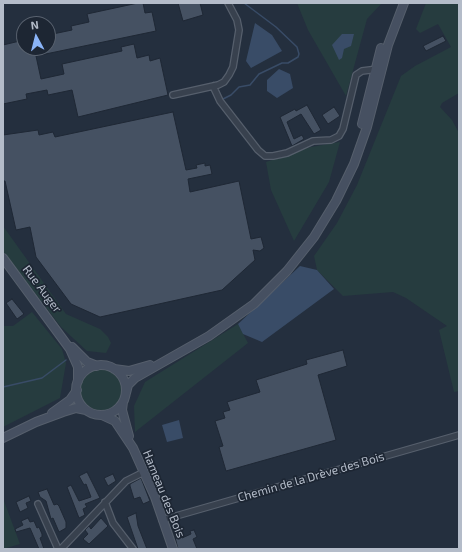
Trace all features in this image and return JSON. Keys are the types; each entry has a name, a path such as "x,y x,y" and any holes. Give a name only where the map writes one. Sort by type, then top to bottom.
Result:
{"main road":[{"path":"36,422 72,409 80,408 94,414 102,415 114,412 124,402 128,385 135,378 230,322 275,284 318,232 344,185 360,134 388,27 398,3"},
{"path":"378,69 404,3"},
{"name":"Rue Auger","path":"3,258 61,334 84,360 90,364 99,366"},
{"name":"Rue Auger","path":"61,334 76,362 78,372 77,386"},
{"path":"3,438 36,422 67,403 73,397 77,386 87,370 99,366 122,371 133,370 174,354"},
{"path":"114,369 124,380 126,392"},
{"path":"77,386 79,401 86,410"},
{"name":"Hameau des Bois","path":"124,402 123,415 133,448 144,472 173,549"},
{"name":"Hameau des Bois","path":"102,415 115,421 133,448"}],"street":[{"path":"173,95 213,86 224,82 229,75 237,46 238,24 228,3"},
{"path":"213,86 220,101 258,150 264,156 273,156 287,153 313,141 333,139 339,136 343,129 356,75 362,71 378,69"},
{"name":"Chemin de la Drève des Bois","path":"162,520 459,434"},
{"path":"61,549 126,480 144,472"},
{"path":"105,502 113,523 133,549"},
{"path":"38,504 58,549"}],"green space":[{"path":"297,3 382,3 367,19 346,96 308,30"},
{"path":"426,3 459,3 459,93 442,103 440,107 452,120 459,133 459,391 454,392 439,330 447,326 406,298 393,292 343,296 317,270 314,256 337,223 357,185 401,76 415,66 451,47 438,24 420,33 416,29"},
{"path":"340,142 329,182 294,241 271,190 266,162 311,147"},
{"path":"3,226 66,314 100,329 108,337 111,343 106,353 87,351 61,327 3,251"},
{"path":"32,312 62,349 66,363 60,398 3,427 3,326 13,326"},
{"path":"238,324 248,343 135,432 134,406 145,382"},
{"path":"97,369 105,369 116,375 122,386 122,394 116,405 105,411 97,411 86,405 80,394 80,386 86,375"},
{"path":"4,501 20,544 3,549 3,502"}],"water":[{"path":"255,23 272,35 282,51 251,68 246,61"},
{"path":"342,34 354,34 351,46 344,49 342,58 339,60 332,45"},
{"path":"279,69 290,74 293,88 277,98 267,91 267,80"},
{"path":"300,266 317,270 334,289 262,342 243,334 238,324"},
{"path":"179,420 183,438 167,442 162,425"}],"building":[{"path":"143,3 145,13 152,12 156,31 56,52 56,33 72,30 71,26 89,22 87,14"},
{"path":"178,3 200,3 203,15 183,21"},
{"path":"443,36 446,41 426,51 423,46"},
{"path":"16,42 16,56 36,56 41,79 64,74 62,64 122,51 121,47 134,44 137,58 149,55 150,61 160,58 168,95 78,117 72,90 48,95 47,90 26,94 27,99 3,104 3,45"},
{"path":"307,105 321,130 314,134 301,114 287,122 294,139 302,135 304,139 292,146 280,117 295,109 296,111"},
{"path":"334,107 340,116 328,124 322,115"},
{"path":"173,112 186,170 197,168 196,165 205,163 205,166 210,165 212,174 188,179 190,192 239,181 251,239 261,237 264,248 260,251 253,250 255,260 222,290 100,317 71,304 36,257 30,227 16,230 5,181 3,181 3,135 38,130 39,135 53,132 55,137"},
{"path":"12,299 24,314 17,319 6,303"},
{"path":"343,350 347,366 318,375 336,440 226,471 219,447 223,446 215,421 225,418 223,412 230,410 227,402 260,392 256,380 307,364 306,360"},
{"path":"87,472 100,498 85,504 87,507 83,509 85,515 79,518 67,487 71,485 79,501 91,497 86,484 84,485 79,476"},
{"path":"113,474 116,481 108,486 104,478"},
{"path":"141,478 150,501 143,504 140,497 134,499 130,486 130,484"},
{"path":"47,489 54,505 57,504 59,506 66,522 66,528 59,532 53,518 51,519 46,501 40,497 38,492"},
{"path":"29,496 31,501 26,503 28,508 20,512 16,502"},
{"path":"136,513 138,526 147,549 138,549 127,517"},
{"path":"28,518 30,522 34,521 37,528 39,527 42,534 42,537 40,538 44,549 39,549 30,528 16,532 15,529 23,525 21,521"},
{"path":"101,518 108,526 89,544 83,539 88,534 85,530 89,526 91,529"},
{"path":"194,530 197,537 193,539 197,549 178,549 175,537 181,535 182,538 191,534 190,531"}],"waterway":[{"path":"223,99 231,95 239,87 250,85 259,74 282,63 288,63 298,57 299,54 297,47 276,27 244,3"},
{"path":"3,387 42,378 66,360"}]}
